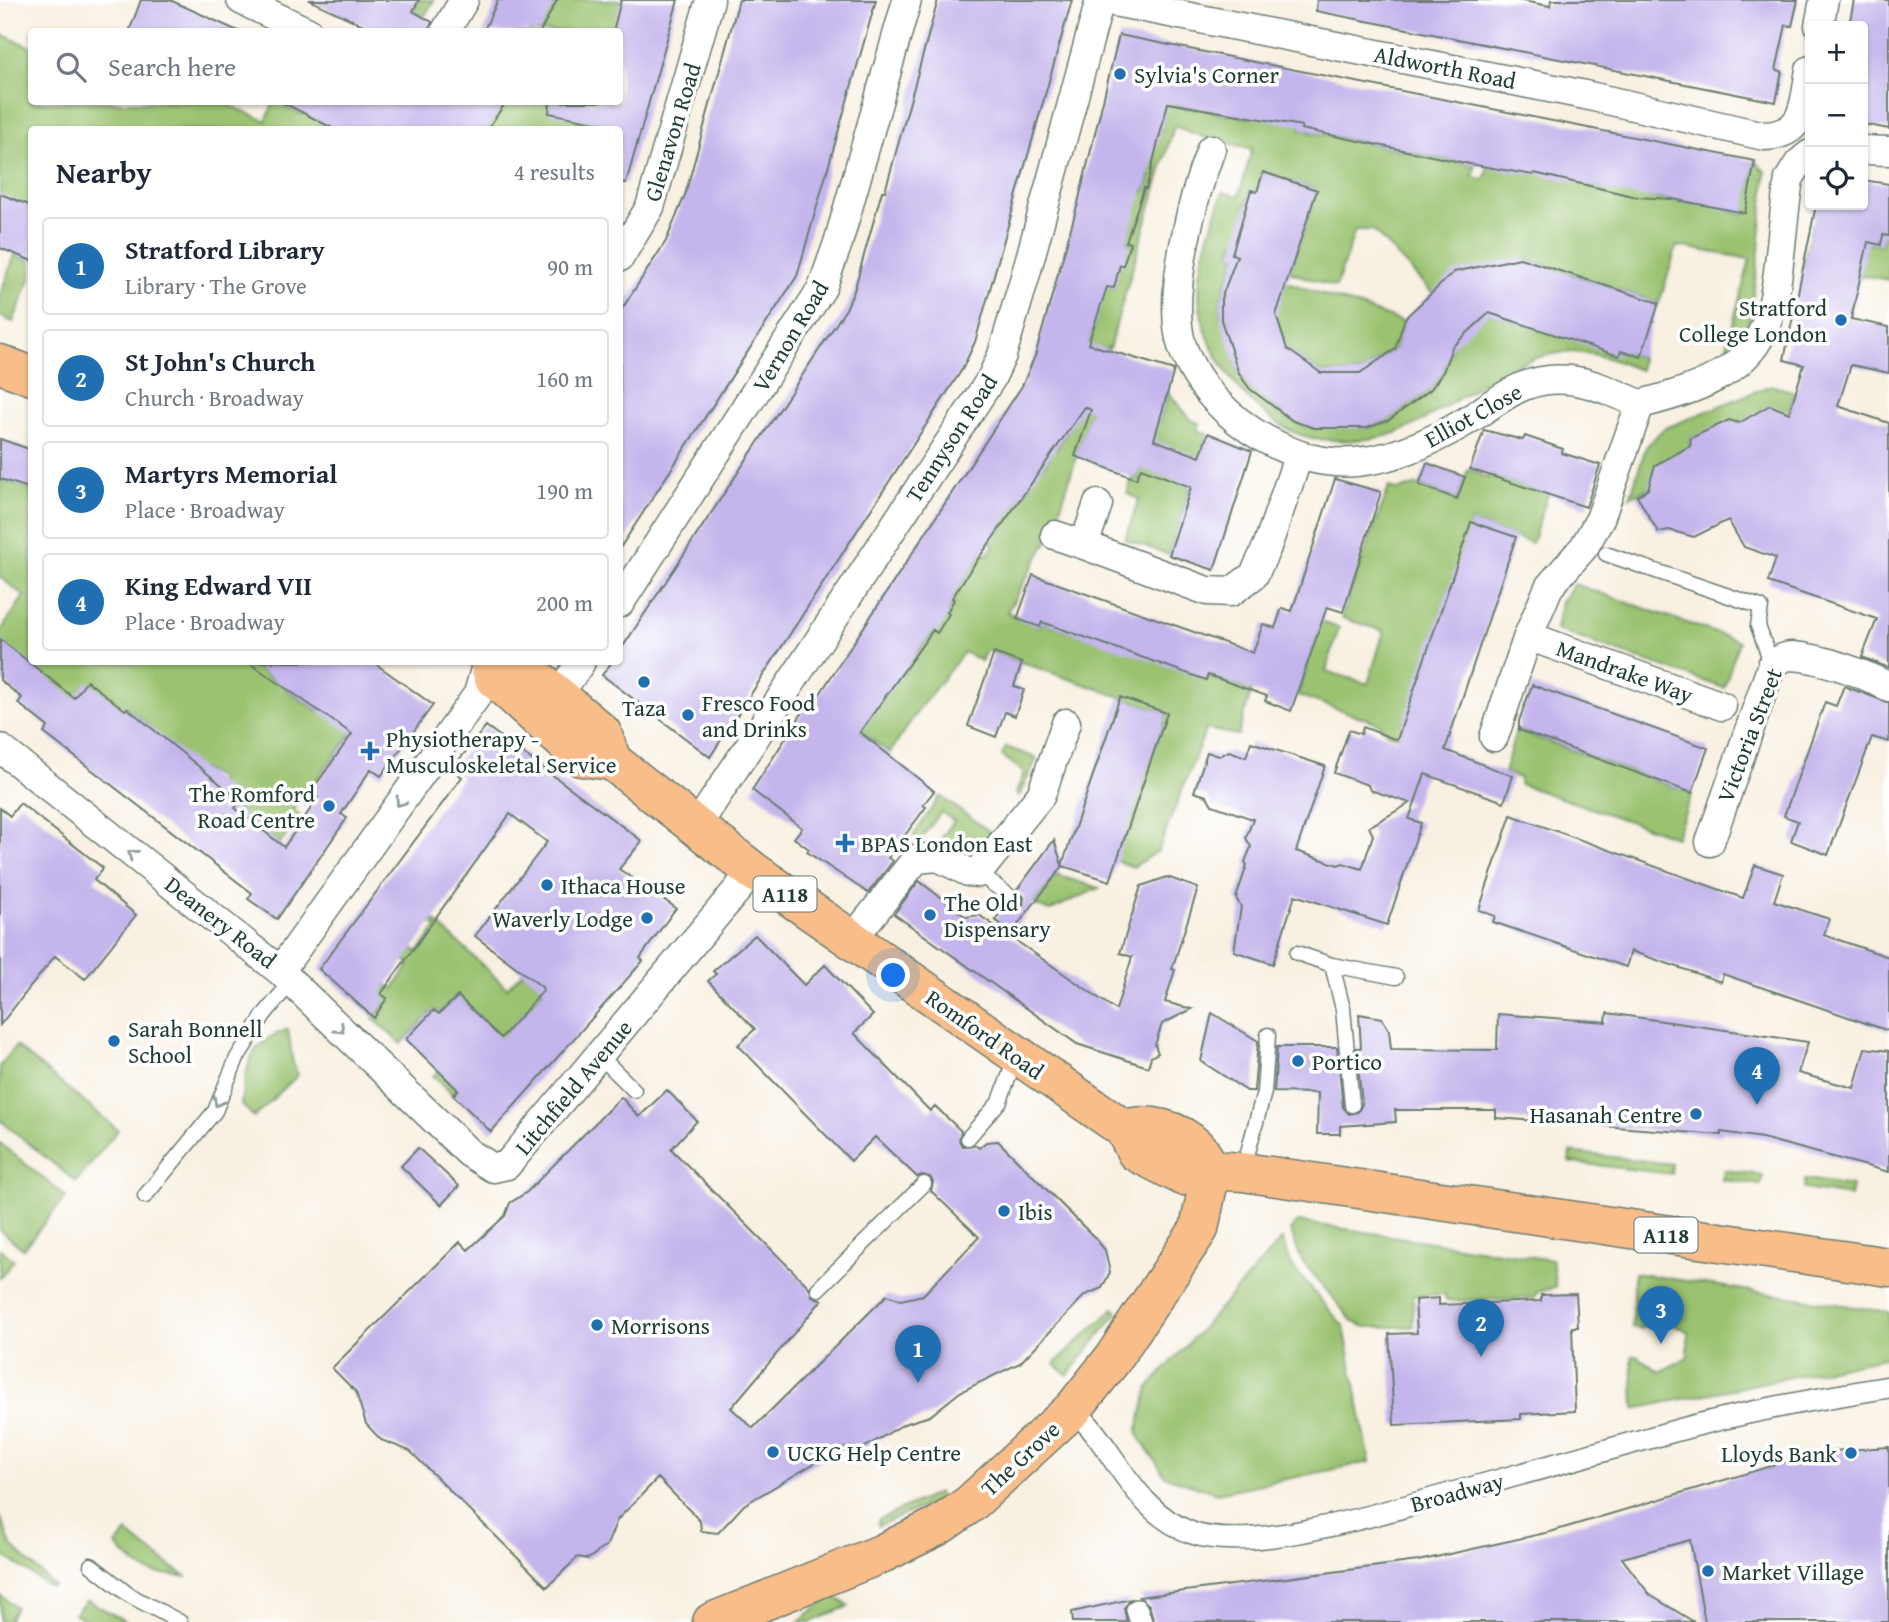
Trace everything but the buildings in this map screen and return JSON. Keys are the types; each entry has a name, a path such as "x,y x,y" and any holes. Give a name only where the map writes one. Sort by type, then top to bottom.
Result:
{"main road":[{"path":"0,364 28,374"},
{"name":"Romford Road","path":"489,665 494,678 581,757 612,761 753,871 1021,1060 1124,1129 1136,1152 1182,1176 1227,1171"},
{"name":"Romford Road","path":"522,665 602,733 612,761"},
{"name":"A118","path":"1227,1171 1889,1268"},
{"name":"The Grove","path":"712,1622 881,1554 940,1525 970,1504 1073,1409 1139,1322 1199,1229 1227,1171"}],"street":[{"path":"241,0 300,28"},
{"path":"447,28 464,0"},
{"name":"Glenavon Road","path":"623,252 650,207 710,0"},
{"name":"Vernon Road","path":"623,598 822,288 838,243 907,0"},
{"name":"Aldworth Road","path":"1102,0 1585,95 1764,136 1786,133 1801,116 1807,84"},
{"name":"Tennyson Road","path":"696,827 991,379 1002,355 1102,0"},
{"path":"1820,21 1824,0"},
{"name":"Elliot Close","path":"1211,149 1182,248 1178,297 1182,345 1209,395 1250,431 1298,457 1356,463 1414,447 1464,422 1513,389 1533,383 1569,380 1609,390 1640,404"},
{"path":"1868,150 1889,151"},
{"path":"1494,737 1528,636 1549,587 1584,547 1600,519 1640,404 1701,385 1735,365 1758,344 1777,293 1789,179 1805,160"},
{"path":"1055,535 1207,591 1231,592 1254,575 1267,547 1298,457"},
{"path":"1084,545 1098,504"},
{"name":"Mandrake Way","path":"1528,636 1721,706"},
{"name":"Victoria Street","path":"1710,842 1772,665 1782,657 1791,656 1825,663 1889,687"},
{"name":"Deanery Road","path":"0,748 286,977 478,694 487,665"},
{"path":"559,694 579,665"},
{"path":"851,941 916,859 938,857 968,873 978,873 1041,795 1066,723"},
{"name":"Litchfield Avenue","path":"286,977 469,1153 493,1168 507,1165 753,871"},
{"name":"Broadway","path":"1073,1409 1087,1421 1127,1482 1150,1507 1192,1533 1231,1539 1327,1527 1673,1431 1838,1395 1889,1388"}],"lane":[{"path":"1606,554 1761,607 1758,626 1772,665"},
{"path":"978,873 1015,900"},
{"path":"1297,953 1332,965 1396,977"},
{"path":"1332,965 1343,1009 1352,1105"},
{"path":"145,1196 215,1111 237,1058 286,977"},
{"path":"1227,1171 1264,1092 1268,1035"},
{"path":"600,1056 635,1090"},
{"path":"968,1138 1000,1101 1010,1073 1021,1060"},
{"path":"818,1289 924,1184"},
{"path":"91,1565 129,1595 180,1622"}],"green space":[{"path":"419,0 434,0 424,17 413,11"},
{"path":"545,0 625,2 614,28 531,28"},
{"path":"0,34 28,46 28,105 229,105 266,121 273,105 286,105 285,107 302,115 307,105 317,105 341,126 28,126 28,213 0,199"},
{"path":"1200,81 1213,103 1212,112 1229,115 1232,102 1236,103 1234,115 1248,118 1253,94 1307,101 1301,130 1475,165 1473,177 1485,179 1488,165 1533,175 1539,147 1591,186 1672,201 1677,175 1677,200 1694,203 1697,192 1731,200 1729,211 1744,214 1755,161 1766,172 1758,261 1747,335 1723,361 1750,259 1677,246 1659,303 1526,259 1523,268 1432,293 1373,230 1355,230 1336,287 1290,272 1317,190 1263,172 1256,192 1251,190 1246,206 1251,208 1240,242 1235,241 1231,253 1236,256 1221,299 1221,313 1238,371 1250,389 1293,421 1367,428 1388,420 1431,389 1443,372 1453,344 1472,308 1641,357 1640,370 1591,354 1565,352 1547,355 1512,367 1407,429 1381,437 1335,440 1301,435 1274,421 1244,394 1220,362 1204,325 1200,306 1202,262 1223,192 1239,196 1252,149 1206,138 1174,126 1109,349 1106,348 1093,401 1159,422 1168,392 1192,421 1200,423 1198,431 1208,433 1169,555 1125,539 1139,499 1127,494 1132,478 1137,479 1141,468 1095,419 1093,403 1054,529 1007,612 1040,627 1042,622 1245,688 1253,686 1238,735 1206,729 1158,851 1133,867 1115,860 1167,713 986,650 981,661 964,652 919,709 890,753 860,731 901,672 904,674 910,665 888,650 916,654 949,614 947,612 954,600 931,585 940,572 960,585 982,552 987,555 994,545 969,528 993,526 1000,531 1004,525 998,521 1004,495 1017,504 1030,485 1029,456 1044,466 1051,455 1031,432 1056,449 1070,428 1086,352 1105,286 1114,288 1092,269 1130,243 1102,235 1146,188 1150,176 1135,171 1162,129 1155,127 1140,112 1179,96 1178,105 1195,109"},
{"path":"501,105 580,105 577,111 609,125 483,126 469,117"},
{"path":"1812,225 1872,233 1870,243 1881,245 1883,235 1889,236 1889,280 1861,275 1860,279 1803,267"},
{"path":"15,254 28,260 28,284 13,322 0,316 0,295"},
{"path":"1287,282 1404,322 1395,349 1360,373 1321,373 1287,349 1274,310"},
{"path":"1771,385 1795,392 1790,408 1795,416 1739,423 1691,438 1690,446 1648,489 1630,497 1646,447 1663,429"},
{"path":"1468,469 1488,478 1490,475 1548,494 1532,543 1471,522 1443,750 1387,733 1378,723 1297,695 1321,622 1339,628 1326,671 1368,684 1384,631 1342,618 1389,487 1397,490 1419,485 1457,499"},
{"path":"0,479 28,488 28,665 252,665 276,682 290,665 301,665 286,689 319,712 338,687 362,721 293,809 300,816 280,844 235,808 241,801 230,792 199,807 220,780 211,774 178,762 129,754 150,727 127,708 106,735 0,646 0,632 24,596 0,577"},
{"path":"1574,584 1739,641 1724,688 1556,630 1561,602"},
{"path":"1516,730 1692,793 1676,837 1519,784 1520,778 1504,773"},
{"path":"1006,747 1037,758 1019,796 1016,793 1024,772 1002,756"},
{"path":"940,796 993,834 979,848 967,852 941,839 954,821 941,812 921,839 913,836"},
{"path":"1056,875 1099,888 1049,911 1034,904"},
{"path":"418,905 507,988 582,911 555,974 453,1095 433,1076 467,1042 479,1016 457,996 439,1014 434,1010 401,1044 373,1018 384,1006 362,985 370,973 393,989 410,964 387,947 396,935 418,952 437,927 414,910"},
{"path":"288,1029 293,1064 298,1075 254,1117 241,1104 251,1057 264,1042"},
{"path":"16,1046 118,1130 76,1182 0,1120 0,1066"},
{"path":"0,1143 66,1197 23,1249 0,1230"},
{"path":"1570,1152 1672,1164 1671,1174 1569,1162"},
{"path":"1724,1170 1763,1175 1761,1185 1722,1180"},
{"path":"1805,1179 1852,1186 1850,1196 1804,1189"},
{"path":"1298,1222 1552,1260 1556,1288 1536,1292 1535,1298 1446,1301 1445,1294 1413,1296 1413,1327 1365,1327 1352,1321 1302,1261 1290,1230"},
{"path":"1282,1239 1290,1264 1344,1327 1370,1462 1217,1493 1165,1476 1137,1433 1149,1387"},
{"path":"0,1249 14,1260 0,1278"},
{"path":"1634,1273 1889,1312 1889,1357 1634,1409 1632,1356 1637,1356 1660,1372 1688,1357 1688,1332 1662,1317 1640,1329 1632,1327"},
{"path":"1114,1308 1117,1313 1068,1375 1054,1364"},
{"path":"938,1493 942,1499 878,1526 878,1520"},
{"path":"0,1516 11,1545 54,1586 50,1587 0,1553"},
{"path":"127,1532 187,1577 147,1571 134,1563 116,1545"},
{"path":"0,1595 16,1607 8,1622 0,1622"},
{"path":"832,1595 849,1606 811,1622 798,1622"},
{"path":"87,1600 127,1622 92,1622 74,1614"}],"place":[{"name":"Sylvia's Corner","path":"1120,74"},
{"name":"Stratford College London","path":"1841,320"},
{"name":"Taza","path":"644,682"},
{"name":"Fresco Food and Drinks","path":"688,715"},
{"name":"Physiotherapy - Musculoskeletal Service","path":"370,751"},
{"name":"The Romford Road Centre","path":"329,806"},
{"name":"BPAS London East","path":"845,843"},
{"name":"Ithaca House","path":"547,885"},
{"name":"The Old Dispensary","path":"930,915"},
{"name":"Waverly Lodge","path":"647,918"},
{"name":"Sarah Bonnell School","path":"114,1041"},
{"name":"Portico","path":"1298,1061"},
{"name":"King Edward VII","path":"1757,1105"},
{"name":"Hasanah Centre","path":"1696,1114"},
{"name":"Ibis","path":"1004,1211"},
{"name":"Morrisons","path":"597,1325"},
{"name":"Martyrs Memorial","path":"1661,1344"},
{"name":"St John's Church","path":"1481,1357"},
{"name":"Stratford Library","path":"918,1383"},
{"name":"UCKG Help Centre","path":"773,1452"},
{"name":"Lloyds Bank","path":"1851,1453"},
{"name":"Market Village","path":"1708,1571"}]}
